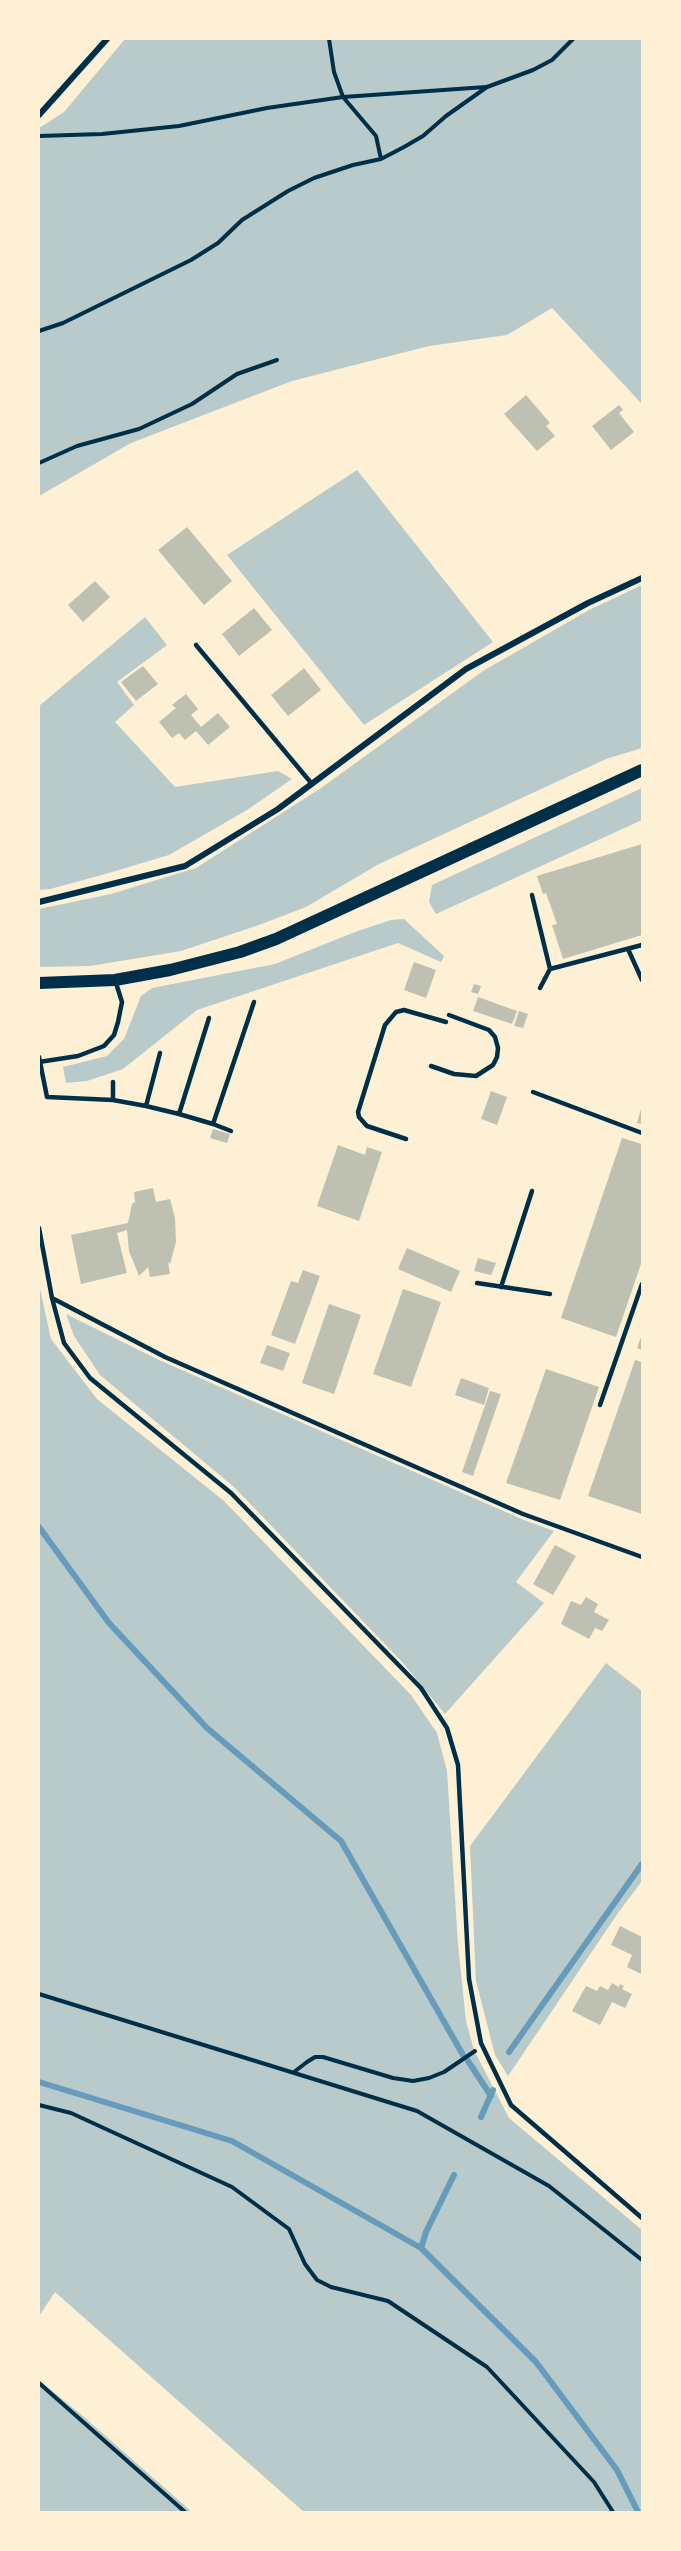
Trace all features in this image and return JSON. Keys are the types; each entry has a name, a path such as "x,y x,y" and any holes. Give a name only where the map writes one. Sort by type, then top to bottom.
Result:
{"main road":[{"path":"39,983 115,980 202,962 276,939 642,770"}],"street":[{"path":"39,115 107,39"},
{"path":"39,902 185,866 278,809 466,669 588,603 642,578"}],"lane":[{"path":"196,645 312,784"},
{"path":"532,895 550,969 540,988"},
{"path":"550,969 642,945"},
{"path":"628,949 642,980"},
{"path":"115,980 122,1002 114,1035 104,1046 78,1056 40,1060 47,1097 113,1100 146,1106 180,1114 231,1131"},
{"path":"213,1124 254,1002"},
{"path":"406,1139 367,1126 359,1117 358,1112 385,1025 396,1012 404,1010 446,1022"},
{"path":"431,1066 454,1074 476,1076 493,1065 497,1057 498,1048 495,1037 489,1030 448,1015"},
{"path":"180,1114 209,1018"},
{"path":"146,1106 160,1053"},
{"path":"113,1082 113,1100"},
{"path":"533,1092 642,1133"},
{"path":"501,1287 532,1191"},
{"path":"39,1228 52,1298 64,1342 90,1378 231,1493 421,1688 447,1728 458,1766 469,1979 483,2046 511,2105 642,2218"},
{"path":"477,1283 550,1294"},
{"path":"600,1405 642,1284"},
{"path":"52,1298 165,1357 501,1504 642,1557"}],"path":[{"path":"330,39 334,72 343,97 376,136 381,159"},
{"path":"39,136 102,134 179,126 267,108 343,97 487,87 534,70 552,60 573,39"},
{"path":"39,331 63,323 191,260 218,243 242,220 288,191 324,175 381,159 423,136 487,87"},
{"path":"39,463 77,446 139,429 192,404 237,374 277,360"},
{"path":"39,1994 424,2115 549,2186 642,2260"},
{"path":"294,2073 306,2062 323,2057 406,2081 429,2079 483,2046"},
{"path":"39,2105 71,2114 232,2187 289,2229 305,2264 317,2280 331,2288 388,2301 487,2367 594,2482 614,2512"},
{"path":"39,2383 185,2512"}],"shaded area":[{"path":"125,39 642,39 642,404 552,308 507,335 429,346 292,381 131,443 39,496 39,128 64,112"},
{"path":"357,470 493,642 364,725 227,555"},
{"path":"642,585 642,748 606,759 379,864 306,907 259,925 181,951 90,966 39,967 39,909 111,894 196,868 321,788 483,671 589,610"},
{"path":"145,617 167,645 117,682 134,705 115,722 175,787 278,771 292,779 247,810 169,855 50,889 39,890 39,706"},
{"path":"642,788 642,820 436,914 429,902 432,885"},
{"path":"404,919 444,956 441,962 398,943 197,1010 123,1069 87,1081 66,1083 63,1067 107,1056 124,1039 141,996 152,988 275,964 355,932 391,920"},
{"path":"39,1284 51,1339 97,1399 224,1501 411,1695 437,1733 447,1771 458,1944 466,2021 474,2050 509,2118 642,2230 642,2512 304,2512 55,2292 39,2316"},
{"path":"66,1314 159,1360 524,1520 554,1531 516,1582 544,1603 445,1714 403,1663 234,1487 100,1375 74,1336"},
{"path":"606,1663 642,1691 642,1881 508,2076 495,2055 476,1981 470,1846"},
{"path":"39,2380 84,2417 192,2512 39,2512"}],"building":[{"path":"526,395 550,423 546,426 555,436 537,451 504,414"},
{"path":"619,405 623,410 619,413 634,432 611,450 592,426"},
{"path":"187,527 232,581 204,605 158,550"},
{"path":"95,581 110,597 83,622 68,605"},
{"path":"254,608 272,630 239,656 222,634"},
{"path":"143,666 158,684 136,701 121,682"},
{"path":"304,668 321,690 288,716 271,695"},
{"path":"186,694 198,709 191,715 201,727 218,713 230,727 208,745 196,731 185,740 179,733 172,738 159,722 176,708 172,705"},
{"path":"642,844 642,935 563,959 552,925 557,924 537,876"},
{"path":"414,962 436,970 426,998 404,990"},
{"path":"474,984 481,986 478,994 471,992"},
{"path":"478,997 517,1011 512,1024 473,1011"},
{"path":"519,1011 528,1014 523,1028 514,1026"},
{"path":"491,1091 507,1097 497,1125 481,1119"},
{"path":"642,1110 642,1124 637,1123"},
{"path":"213,1129 230,1134 227,1143 210,1138"},
{"path":"622,1138 642,1144 642,1261 616,1337 561,1318"},
{"path":"338,1145 365,1155 367,1147 382,1152 359,1221 317,1206"},
{"path":"153,1188 156,1202 170,1199 175,1218 176,1242 170,1264 168,1262 170,1274 150,1277 148,1267 139,1276 129,1251 127,1230 117,1233 127,1273 81,1284 71,1235 128,1223 132,1204 135,1202 134,1192"},
{"path":"407,1248 460,1271 451,1292 398,1269"},
{"path":"478,1258 496,1263 491,1275 474,1271"},
{"path":"303,1270 320,1276 295,1344 271,1335 291,1281 298,1283"},
{"path":"403,1289 441,1302 411,1387 373,1374"},
{"path":"329,1304 361,1315 334,1394 302,1383"},
{"path":"642,1334 642,1350 637,1348"},
{"path":"267,1345 290,1353 283,1371 260,1363"},
{"path":"635,1360 642,1362 642,1514 588,1496"},
{"path":"546,1369 599,1387 560,1500 506,1483"},
{"path":"461,1378 489,1388 484,1405 455,1395"},
{"path":"490,1391 501,1394 473,1476 462,1472"},
{"path":"555,1545 576,1556 553,1595 533,1584"},
{"path":"586,1597 598,1604 594,1612 609,1620 602,1631 595,1628 589,1639 561,1624 571,1601 581,1605"},
{"path":"620,1926 642,1937 641,1974 627,1967 632,1955 611,1945"},
{"path":"612,1983 619,1987 620,1984 624,1986 622,1989 632,1994 625,2008 612,2002 600,2025 572,2011 586,1986 597,1991 600,1986 608,1990"}],"waterway":[{"path":"39,1527 109,1623 207,1728 341,1841 463,2055"},
{"path":"509,2052 642,1864"},
{"path":"468,2061 491,2096"},
{"path":"39,2082 232,2141 421,2248 536,2362 617,2470 638,2512"},
{"path":"481,2117 493,2090"},
{"path":"421,2248 426,2232 454,2175"}]}
